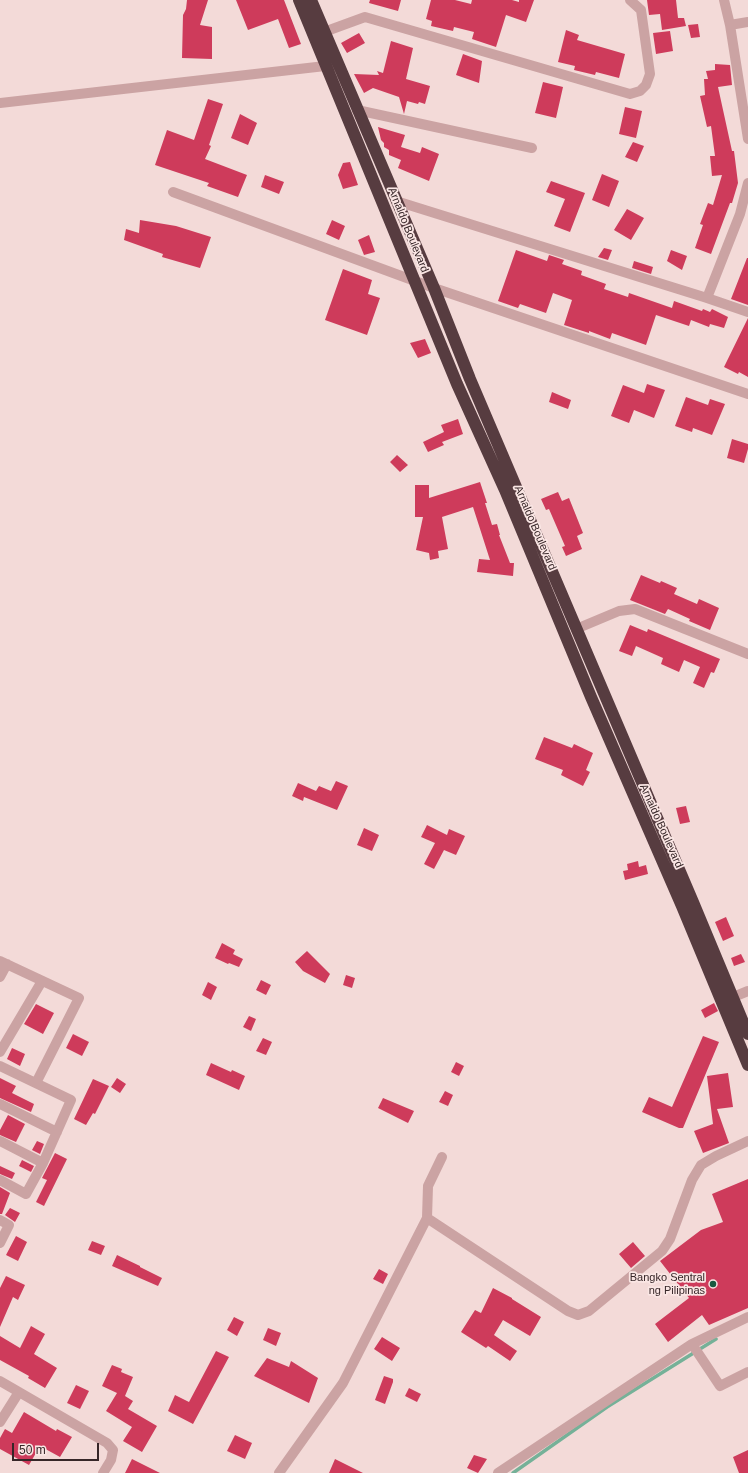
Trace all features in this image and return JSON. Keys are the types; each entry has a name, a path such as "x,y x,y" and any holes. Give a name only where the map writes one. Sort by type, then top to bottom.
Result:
{"highway":[{"name":"Arnaldo Boulevard","path":"299,0 357,110 377,173 415,281 457,384 510,488"},
{"name":"Arnaldo Boulevard","path":"311,0 324,32 332,65 377,173 396,201 434,288 470,379 510,488 554,591 591,697 639,808 687,904"},
{"path":"457,384 470,379"},
{"name":"Arnaldo Boulevard","path":"554,591 576,629 651,804 687,904 727,1000 748,1065"},
{"path":"591,697 603,694"},
{"path":"639,808 651,804"},
{"name":"Arnaldo Boulevard","path":"727,1000 748,1034"}],"street":[{"path":"324,32 365,18 630,94 640,91 646,85 650,74 641,10 630,0"},
{"path":"724,0 730,25 748,139"},
{"path":"730,25 748,22"},
{"path":"0,103 332,65"},
{"path":"357,110 532,148"},
{"path":"707,298 744,215 748,183"},
{"path":"173,192 434,288 748,394"},
{"path":"396,201 748,312"},
{"path":"576,629 619,611 635,609 748,654"},
{"path":"0,977 3,963 79,998 36,1083"},
{"path":"0,1052 42,981"},
{"path":"727,1000 748,991"},
{"path":"0,1066 71,1100 43,1163 26,1194 0,1180"},
{"path":"1,1108 57,1132"},
{"path":"0,1141 43,1163"},
{"path":"426,1218 568,1311 578,1315 589,1311 662,1251 670,1238 692,1180 701,1165 748,1141"},
{"path":"278,1473 343,1384 426,1218 428,1186 442,1157"},
{"path":"0,1220 9,1225 0,1243"},
{"path":"498,1473 692,1344 748,1316"},
{"path":"692,1344 720,1386 748,1372"},
{"path":"0,1381 107,1443 113,1450 111,1460 103,1473"},
{"path":"0,1422 19,1392"}],"building":[{"path":"187,0 208,0 200,25 212,27 212,59 182,58 183,15 186,9"},
{"path":"236,0 284,0 301,44 289,48 278,19 248,30"},
{"path":"370,0 401,0 398,11 369,3"},
{"path":"431,0 455,0 471,4 472,0 512,0 519,2 519,0 534,0 526,22 506,15 496,47 472,39 474,32 454,27 453,31 431,26 432,21 426,19"},
{"path":"647,0 676,0 678,18 684,18 686,26 662,30 660,14 649,15"},
{"path":"698,24 700,37 691,38 688,25"},
{"path":"566,30 579,35 577,40 625,54 619,78 596,72 595,75 574,70 575,66 558,62"},
{"path":"670,31 673,51 656,54 653,33"},
{"path":"359,33 365,43 347,53 341,43"},
{"path":"391,41 413,48 406,79 430,86 425,104 407,101 404,114 399,97 373,88 364,93 354,74 379,75 377,71 383,73"},
{"path":"463,54 482,61 479,83 456,75"},
{"path":"715,64 730,65 732,85 718,87 732,151 734,151 738,183 732,203 730,203 711,254 695,248 703,225 700,224 708,203 713,205 722,175 712,176 710,156 715,156 711,126 707,127 700,96 705,95 704,79 708,79 706,71 715,70"},
{"path":"543,82 563,87 556,118 535,113"},
{"path":"208,99 223,104 209,145 211,146 205,159 247,175 238,197 207,186 209,183 155,165 167,130 194,140"},
{"path":"625,107 642,111 636,138 619,134"},
{"path":"240,114 257,123 248,145 231,138"},
{"path":"378,127 405,135 401,147 420,153 422,147 439,154 429,181 398,168 401,160 389,155 389,150 384,147 384,143 381,140"},
{"path":"633,142 644,146 637,162 625,157"},
{"path":"350,162 358,185 343,189 338,175 343,163"},
{"path":"602,174 619,181 609,207 592,200"},
{"path":"265,175 284,182 279,194 261,187"},
{"path":"551,181 585,193 570,232 554,226 565,199 546,192"},
{"path":"627,209 644,218 631,240 614,230"},
{"path":"140,220 176,226 211,237 200,268 162,257 163,254 124,240 126,229 139,233"},
{"path":"332,220 345,226 339,240 326,234"},
{"path":"369,235 375,252 364,255 358,240"},
{"path":"604,248 612,250 608,260 598,257"},
{"path":"516,250 547,261 549,255 564,260 562,264 582,271 581,275 606,284 604,289 628,297 629,293 672,308 674,301 702,311 703,309 710,312 712,309 728,317 724,328 710,324 709,327 691,320 689,326 656,315 646,345 612,333 610,339 589,331 589,333 564,325 572,300 553,293 546,313 520,304 518,308 498,301"},
{"path":"671,250 687,256 682,270 667,261"},
{"path":"748,258 748,305 731,299"},
{"path":"634,261 653,267 651,274 632,268"},
{"path":"343,269 372,280 368,294 380,298 367,335 325,320"},
{"path":"748,318 748,377 724,367"},
{"path":"425,339 431,353 418,358 410,343"},
{"path":"647,384 665,390 654,418 634,410 629,423 611,416 623,385 644,393"},
{"path":"552,392 571,400 568,409 549,402"},
{"path":"686,397 708,405 710,399 725,404 712,435 693,428 692,432 675,426"},
{"path":"458,419 463,434 442,442 444,445 428,452 423,442 444,432 441,425"},
{"path":"732,439 748,444 744,463 727,458"},
{"path":"397,455 408,465 400,472 390,462"},
{"path":"480,482 492,525 497,524 499,535 510,563 514,563 513,576 477,572 479,559 490,560 473,507 442,517 448,549 438,551 439,558 430,560 429,553 416,550 423,517 415,517 415,485 429,485 429,498"},
{"path":"558,492 562,501 569,498 583,533 577,536 582,549 566,556 562,547 565,546 549,509 546,510 541,499"},
{"path":"641,575 677,588 674,594 697,604 699,599 719,608 710,630 689,621 690,619 668,609 665,614 630,600"},
{"path":"630,625 647,632 648,629 720,659 714,673 711,672 704,688 693,683 700,667 684,660 679,672 661,664 663,658 636,646 632,656 619,651"},
{"path":"544,737 572,748 574,744 593,753 586,770 590,772 583,786 561,775 563,770 535,759"},
{"path":"336,781 348,786 337,810 304,797 303,801 292,796 298,783 316,791 319,786 331,791"},
{"path":"686,806 690,822 680,824 676,808"},
{"path":"427,825 447,835 449,829 465,836 456,855 444,850 434,869 424,864 435,843 421,837"},
{"path":"364,828 379,835 372,851 357,845"},
{"path":"638,861 639,867 646,865 648,874 625,880 623,871 628,870 627,864"},
{"path":"726,917 734,936 723,941 715,922"},
{"path":"222,943 235,950 233,954 243,959 239,967 215,958"},
{"path":"307,951 330,974 325,983 303,971 295,962"},
{"path":"741,954 745,962 734,966 731,958"},
{"path":"346,975 355,978 352,988 343,985"},
{"path":"261,980 271,985 266,995 256,990"},
{"path":"208,982 217,987 211,1000 202,995"},
{"path":"714,1003 718,1011 705,1018 701,1010"},
{"path":"36,1004 54,1013 43,1034 24,1024"},
{"path":"249,1016 256,1019 251,1031 243,1027"},
{"path":"73,1034 89,1042 82,1056 66,1048"},
{"path":"703,1036 719,1042 683,1128 679,1128 642,1112 649,1097 672,1107"},
{"path":"263,1038 272,1042 266,1055 256,1051"},
{"path":"12,1048 25,1054 20,1066 7,1059"},
{"path":"456,1062 464,1066 459,1076 451,1072"},
{"path":"211,1063 231,1072 232,1070 245,1076 239,1090 206,1075"},
{"path":"728,1073 733,1107 717,1109 729,1143 703,1153 694,1131 713,1124 707,1076"},
{"path":"0,1078 16,1086 12,1093 34,1104 31,1112 0,1098"},
{"path":"117,1078 126,1084 120,1093 111,1087"},
{"path":"93,1079 109,1086 95,1114 93,1113 86,1125 74,1119"},
{"path":"445,1091 453,1095 448,1106 439,1102"},
{"path":"383,1098 414,1111 408,1123 378,1108"},
{"path":"8,1115 25,1124 16,1142 0,1135 0,1130"},
{"path":"37,1141 44,1144 40,1154 32,1150"},
{"path":"55,1153 67,1159 44,1206 36,1202 47,1180 42,1178"},
{"path":"22,1160 34,1166 31,1172 19,1166"},
{"path":"0,1166 15,1173 12,1179 0,1174"},
{"name":"Bangko Sentral ng Pilipinas","path":"748,1179 748,1308 709,1325 702,1315 668,1342 655,1324 689,1298 660,1261 701,1230 723,1222 712,1194"},
{"path":"0,1187 10,1193 2,1214 0,1214"},
{"path":"10,1208 20,1213 15,1222 5,1215"},
{"path":"16,1236 27,1242 18,1261 6,1255"},
{"path":"92,1241 105,1246 101,1255 88,1250"},
{"path":"633,1242 645,1256 631,1268 619,1254"},
{"path":"117,1255 162,1278 158,1286 112,1266"},
{"path":"379,1269 388,1274 383,1284 373,1279"},
{"path":"6,1276 25,1285 18,1300 13,1297 0,1327 0,1288"},
{"path":"493,1288 512,1298 541,1317 530,1336 503,1320 494,1335 517,1351 510,1361 488,1346 486,1348 461,1332 475,1310 481,1313"},
{"path":"234,1317 244,1322 237,1336 227,1330"},
{"path":"31,1326 45,1334 34,1354 57,1368 45,1388 28,1378 29,1376 0,1360 0,1336 20,1348"},
{"path":"268,1328 281,1333 276,1346 263,1340"},
{"path":"382,1337 400,1348 392,1361 374,1349"},
{"path":"216,1351 229,1357 193,1424 168,1411 175,1395 189,1402"},
{"path":"267,1358 289,1367 291,1361 318,1378 309,1403 254,1376"},
{"path":"112,1365 122,1369 121,1372 133,1377 125,1396 133,1401 128,1409 157,1426 142,1452 123,1441 132,1427 106,1411 117,1393 102,1386"},
{"path":"384,1376 393,1379 385,1404 375,1400"},
{"path":"76,1385 89,1391 80,1409 67,1403"},
{"path":"409,1388 421,1394 417,1402 405,1396"},
{"path":"24,1412 56,1431 57,1429 72,1437 60,1457 40,1446 29,1465 0,1449 0,1438 5,1429 12,1433"},
{"path":"235,1435 252,1443 245,1459 227,1451"},
{"path":"748,1450 748,1473 739,1473 733,1457"},
{"path":"474,1455 487,1459 478,1473 467,1468"},
{"path":"132,1459 160,1473 125,1473"},
{"path":"335,1459 363,1473 329,1473"}],"waterway":[{"path":"513,1473 607,1407 716,1339"}],"place":[{"name":"Bangko Sentral ng Pilipinas","path":"713,1284"}]}
